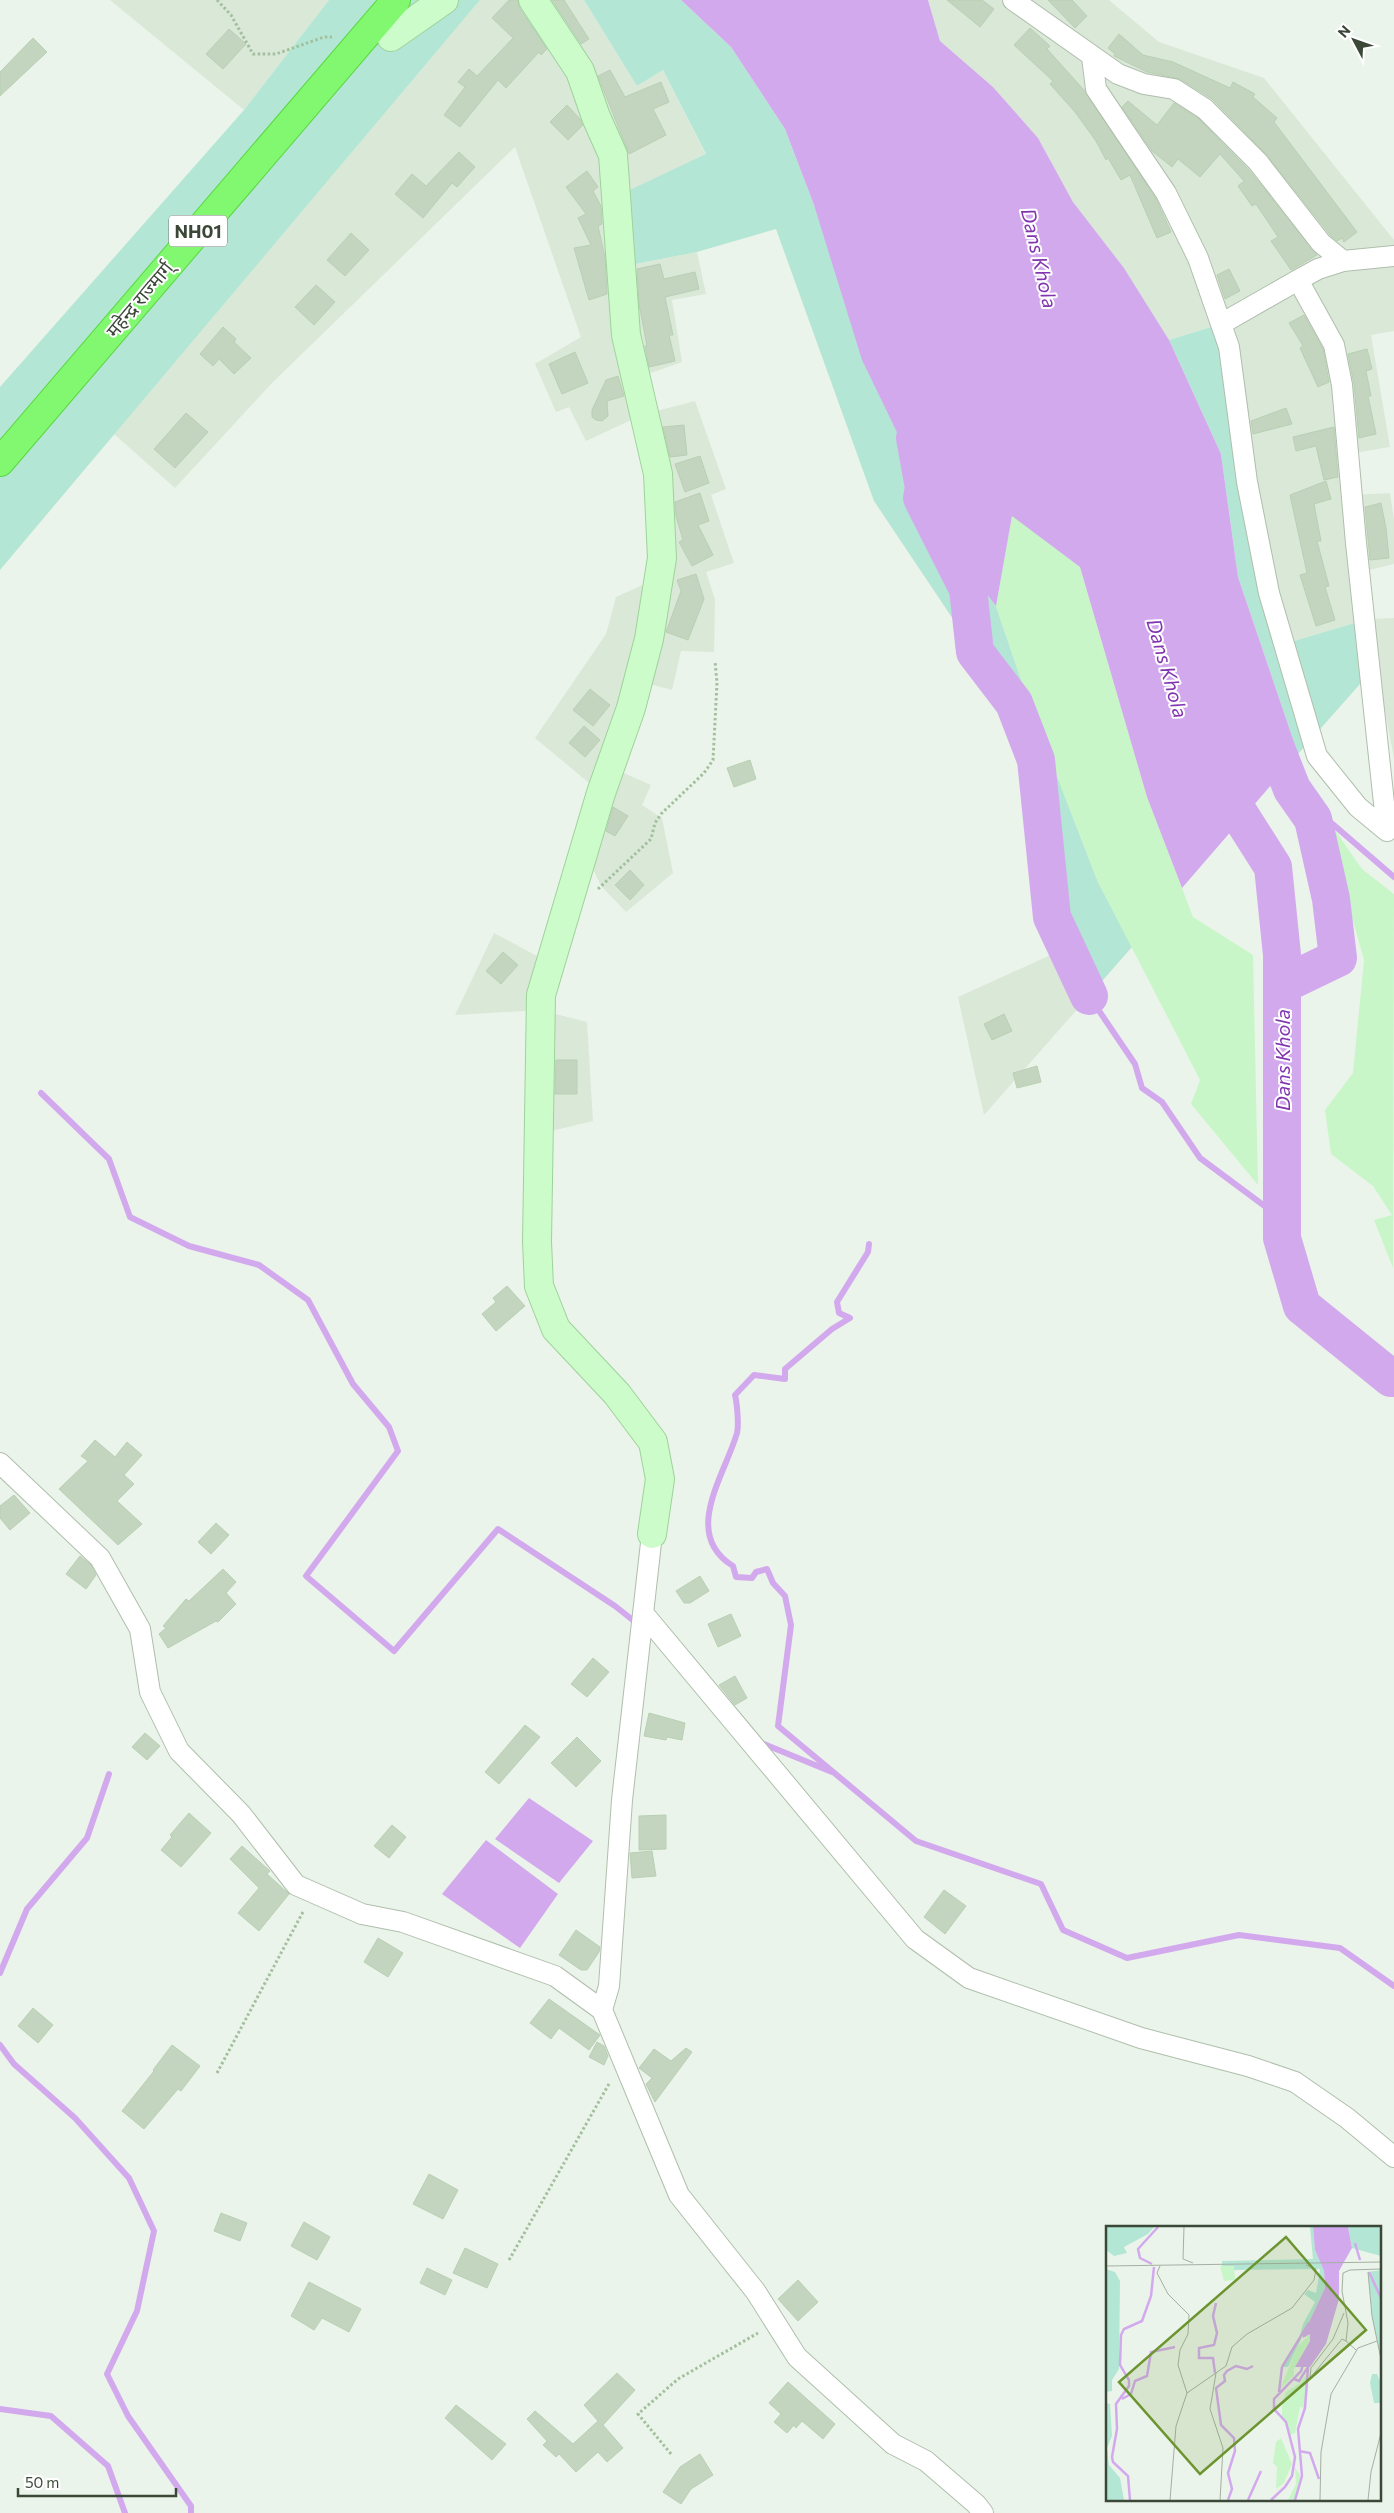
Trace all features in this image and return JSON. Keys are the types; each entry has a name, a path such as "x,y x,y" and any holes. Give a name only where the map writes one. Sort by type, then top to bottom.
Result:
{"highway":[{"name":"महेन्द्र राज्मार्ग्","path":"0,462 396,0"}],"street":[{"path":"391,37 444,0"},
{"path":"533,0 580,71 596,117 613,155 626,335 658,474 662,558 650,639 631,708 601,793 541,995 537,1242 539,1286 556,1329 617,1394 653,1442 660,1479 622,1800 609,1986 602,2010"},
{"path":"1013,0 1118,74 1144,84 1174,89 1205,109 1258,162 1321,243 1343,261"},
{"path":"1092,56 1096,88 1166,193 1198,258 1229,347 1246,482 1269,593 1317,756 1358,807 1387,831 1356,543 1342,385 1334,345 1298,280"},
{"path":"1221,324 1318,269 1343,261 1394,256"},
{"path":"0,1463 100,1558 140,1629 150,1692 179,1751 242,1814 296,1885 362,1914 403,1922 555,1976 602,2010 679,2195 756,2292 797,2357 893,2444 926,2461 976,2504 983,2513"},
{"path":"643,1613 915,1939 969,1978 1141,2038 1248,2066 1295,2082 1347,2118 1394,2157"}],"path":[{"path":"217,0 230,15 253,54 276,54 324,37 362,39"},
{"path":"591,894 651,839 655,823 661,814 704,773 713,760 717,683 715,661"},
{"path":"217,2073 313,1892"},
{"path":"509,2260 622,2060"},
{"path":"671,2454 638,2414 678,2379 776,2324"}],"shaded area":[{"path":"110,0 329,0 244,110"},
{"path":"329,0 480,0 0,570 0,387 244,110"},
{"path":"480,0 584,0 637,86 663,70 706,155 620,267 697,252 706,294 672,300 682,362 637,378 645,414 695,401 726,489 711,495 734,563 706,572 715,599 714,652 681,651 672,690 638,681 610,767 651,785 642,805 662,818 673,873 626,912 601,886 584,849 601,793 535,738 606,634 616,597 660,577 644,414 586,441 569,407 556,412 535,364 581,337 515,147 272,383 175,488 114,434"},
{"path":"584,0 681,0 731,47 785,129 814,205 974,578 996,606 1031,709 1098,882 1132,947 1089,996 1052,917 1036,761 1014,703 975,652 874,501 776,229 697,252 620,267 617,196 706,154 663,70 637,86"},
{"path":"928,0 1109,0 1159,42 1264,78 1394,240 1394,331 1371,335 1390,447 1348,454 1351,495 1390,493 1394,520 1394,564 1361,572 1368,619 1284,644 1221,324 1169,340 1124,268 1073,202 1038,138 993,87 940,41"},
{"path":"1221,324 1284,644 1368,619 1376,666 1298,754 1238,577 1221,454 1169,340"},
{"path":"1394,618 1394,759 1368,619"},
{"path":"494,933 550,963 540,1010 455,1015"},
{"path":"1066,948 1089,996 984,1115 958,997"},
{"path":"540,1010 587,1022 593,1121 539,1134"}],"sand":[{"path":"1012,515 1080,567 1147,797 1193,917 1253,955 1258,1185 1191,1104 1200,1080 1098,882 1031,709 996,606"},
{"path":"1323,813 1362,869 1394,894 1393,1268 1374,1220 1392,1215 1373,1186 1331,1154 1325,1110 1353,1073 1364,960"}],"water":[{"path":"681,0 928,0 940,41 993,87 1038,138 1073,202 1124,268 1169,340 1221,454 1238,577 1298,754 1182,888 1147,797 1080,567 1012,516 996,606 974,578 924,488 862,360 814,205 785,129 731,47"},
{"path":"529,1798 593,1841 559,1883 495,1839"},
{"path":"486,1840 558,1894 520,1948 442,1894"}],"building":[{"path":"509,0 518,0 520,9 547,49 541,55 539,52 506,88 498,80 460,127 444,115 465,87 458,82 469,69 477,76 513,38 492,18"},
{"path":"552,0 564,0 589,39 581,44"},
{"path":"947,0 982,0 994,9 980,27"},
{"path":"1048,0 1072,0 1087,16 1075,28"},
{"path":"1030,28 1050,46 1047,49 1084,90 1156,199 1171,232 1157,238 1130,175 1121,180 1108,158 1106,160 1096,141 1075,112 1050,84 1053,81 1014,45"},
{"path":"229,29 246,44 223,69 206,54"},
{"path":"1119,34 1143,55 1173,62 1230,88 1233,82 1255,94 1253,97 1277,118 1274,122 1357,232 1344,242 1342,238 1337,241 1330,235 1267,155 1212,99 1180,79 1147,72 1114,56 1115,54 1108,48"},
{"path":"33,38 47,52 0,96 0,72"},
{"path":"610,70 625,97 661,82 669,102 653,109 666,135 629,154 598,76"},
{"path":"1128,101 1157,125 1174,103 1198,118 1249,170 1317,255 1291,270 1271,241 1278,237 1256,204 1252,206 1238,186 1244,181 1220,154 1200,177 1178,159 1172,167 1152,151 1122,107"},
{"path":"567,105 583,125 568,140 550,122"},
{"path":"459,152 475,167 457,187 452,183 423,218 395,194 412,174 426,186"},
{"path":"587,171 598,187 593,191 601,206 602,224 598,226 605,257 607,294 589,300 574,248 591,245 578,218 586,214 566,187"},
{"path":"351,233 369,250 345,276 327,260"},
{"path":"660,264 664,279 695,272 699,289 665,297 673,335 669,335 675,361 649,367 639,304 637,269"},
{"path":"1229,269 1240,291 1225,299 1217,275"},
{"path":"316,285 335,302 314,325 295,307"},
{"path":"1304,315 1323,349 1329,382 1318,387 1300,348 1303,346 1289,323"},
{"path":"223,327 236,339 234,342 251,358 234,374 219,359 213,366 200,354"},
{"path":"1367,349 1372,369 1366,371 1371,396 1368,396 1376,434 1359,438 1354,384 1348,354"},
{"path":"575,352 588,383 562,394 549,364"},
{"path":"618,376 624,396 607,401 608,416 602,421 596,420 592,417 592,410 606,380"},
{"path":"1286,408 1292,424 1253,434 1251,421"},
{"path":"186,413 208,432 175,468 154,449"},
{"path":"684,425 687,455 670,457 663,427"},
{"path":"1334,427 1338,477 1324,480 1316,446 1296,451 1293,437"},
{"path":"700,456 709,483 685,492 675,464"},
{"path":"1326,481 1331,499 1314,504 1321,541 1317,541 1329,586 1325,587 1335,620 1316,626 1300,575 1307,573 1290,495"},
{"path":"700,493 709,521 698,525 713,555 692,566 679,542 683,540 676,516 675,502"},
{"path":"1381,503 1389,558 1370,560 1365,507"},
{"path":"696,574 704,599 688,640 666,632 681,591 677,580"},
{"path":"590,689 610,705 593,726 573,710"},
{"path":"584,726 600,740 585,757 569,743"},
{"path":"750,760 756,779 734,787 727,768"},
{"path":"613,807 628,816 615,836 606,831"},
{"path":"630,870 644,885 630,900 615,885"},
{"path":"503,952 518,965 501,984 486,971"},
{"path":"1004,1014 1012,1031 992,1040 984,1024"},
{"path":"556,1060 577,1060 577,1094 555,1094"},
{"path":"1037,1066 1041,1082 1017,1088 1013,1073"},
{"path":"507,1286 525,1306 496,1331 482,1314 496,1302 493,1298"},
{"path":"95,1440 115,1457 127,1442 142,1455 124,1475 134,1484 117,1501 142,1524 118,1545 59,1489 88,1461 81,1456"},
{"path":"14,1495 30,1513 10,1530 0,1518 0,1506"},
{"path":"216,1523 229,1535 211,1554 198,1542"},
{"path":"80,1556 91,1565 96,1575 86,1589 66,1574"},
{"path":"223,1569 236,1582 226,1593 236,1604 218,1622 216,1621 168,1648 159,1634 166,1628 163,1626 186,1599 189,1601"},
{"path":"700,1576 709,1591 690,1603 684,1603 676,1591"},
{"path":"731,1614 741,1636 718,1647 708,1624"},
{"path":"593,1658 609,1672 587,1697 571,1684"},
{"path":"735,1676 747,1698 735,1705 719,1685"},
{"path":"649,1713 685,1723 682,1740 667,1737 666,1740 644,1736"},
{"path":"525,1725 540,1737 499,1784 485,1772"},
{"path":"145,1733 160,1746 147,1760 132,1747"},
{"path":"577,1737 601,1761 576,1787 551,1763"},
{"path":"189,1813 211,1833 181,1867 161,1850 172,1837 170,1835"},
{"path":"666,1815 666,1849 639,1850 639,1816"},
{"path":"392,1825 406,1837 389,1858 374,1846"},
{"path":"242,1846 270,1871 267,1874 289,1894 259,1931 238,1913 259,1888 230,1859"},
{"path":"652,1851 656,1876 632,1878 630,1853"},
{"path":"944,1890 966,1906 945,1934 924,1917"},
{"path":"576,1930 600,1947 599,1952 587,1970 581,1970 559,1955"},
{"path":"378,1938 403,1953 388,1977 364,1962"},
{"path":"549,1999 600,2035 589,2050 559,2028 551,2039 530,2023"},
{"path":"33,2008 53,2025 38,2043 18,2026"},
{"path":"597,2042 604,2046 608,2056 604,2065 589,2057"},
{"path":"172,2045 200,2066 181,2091 178,2089 144,2129 122,2111"},
{"path":"686,2048 692,2052 655,2102 646,2084 652,2078 639,2068 654,2049 671,2061"},
{"path":"429,2174 458,2190 443,2219 413,2204"},
{"path":"221,2213 247,2223 240,2241 214,2231"},
{"path":"304,2222 330,2237 317,2260 291,2246"},
{"path":"465,2248 498,2264 487,2288 453,2273"},
{"path":"427,2268 452,2280 445,2295 420,2283"},
{"path":"798,2280 818,2302 798,2321 778,2299"},
{"path":"309,2282 361,2309 349,2332 322,2318 314,2330 291,2316"},
{"path":"617,2373 635,2390 603,2425 623,2448 607,2462 598,2452 576,2472 559,2454 556,2457 543,2445 547,2441 527,2419 535,2411 573,2444 598,2421 584,2405"},
{"path":"788,2382 835,2424 823,2439 802,2421 796,2428 794,2425 787,2433 774,2422 781,2414 769,2403"},
{"path":"456,2405 506,2444 492,2460 445,2418"},
{"path":"700,2454 713,2475 691,2489 681,2504 663,2492 680,2467"}],"waterway":[{"path":"915,438 924,488 922,498 968,589 975,652 1014,703 1036,760 1052,917 1089,996"},
{"path":"1266,723 1292,789 1313,819 1331,899 1338,958 1282,985"},
{"name":"Dans Khola","path":"1214,774 1273,867 1282,955 1282,1238 1302,1306 1391,1378 1394,1378"},
{"path":"1292,789 1394,877"},
{"path":"1089,996 1135,1064 1142,1088 1162,1102 1200,1158 1282,1219"},
{"path":"41,1093 109,1159 130,1217 189,1246 259,1265 308,1300 353,1384 389,1427 398,1451 306,1576 394,1651 498,1529 615,1606 639,1625"},
{"path":"869,1244 868,1252 837,1302 839,1313 850,1318 832,1329 785,1369 785,1379 754,1375 735,1395 738,1414 737,1433 711,1503 708,1521 710,1538 718,1553 733,1566 736,1577 752,1578 756,1572 767,1569 773,1583 785,1596 791,1625 778,1726 916,1841 1041,1884 1063,1930 1127,1958 1239,1935 1340,1948 1394,1986"},
{"path":"759,1742 832,1772"},
{"path":"0,1973 27,1909 87,1838 109,1774"},
{"path":"0,2045 14,2064 75,2118 129,2178 154,2231 137,2311 107,2374 128,2416 191,2506 191,2513"},
{"path":"0,2409 51,2416 108,2466 125,2513"}]}
